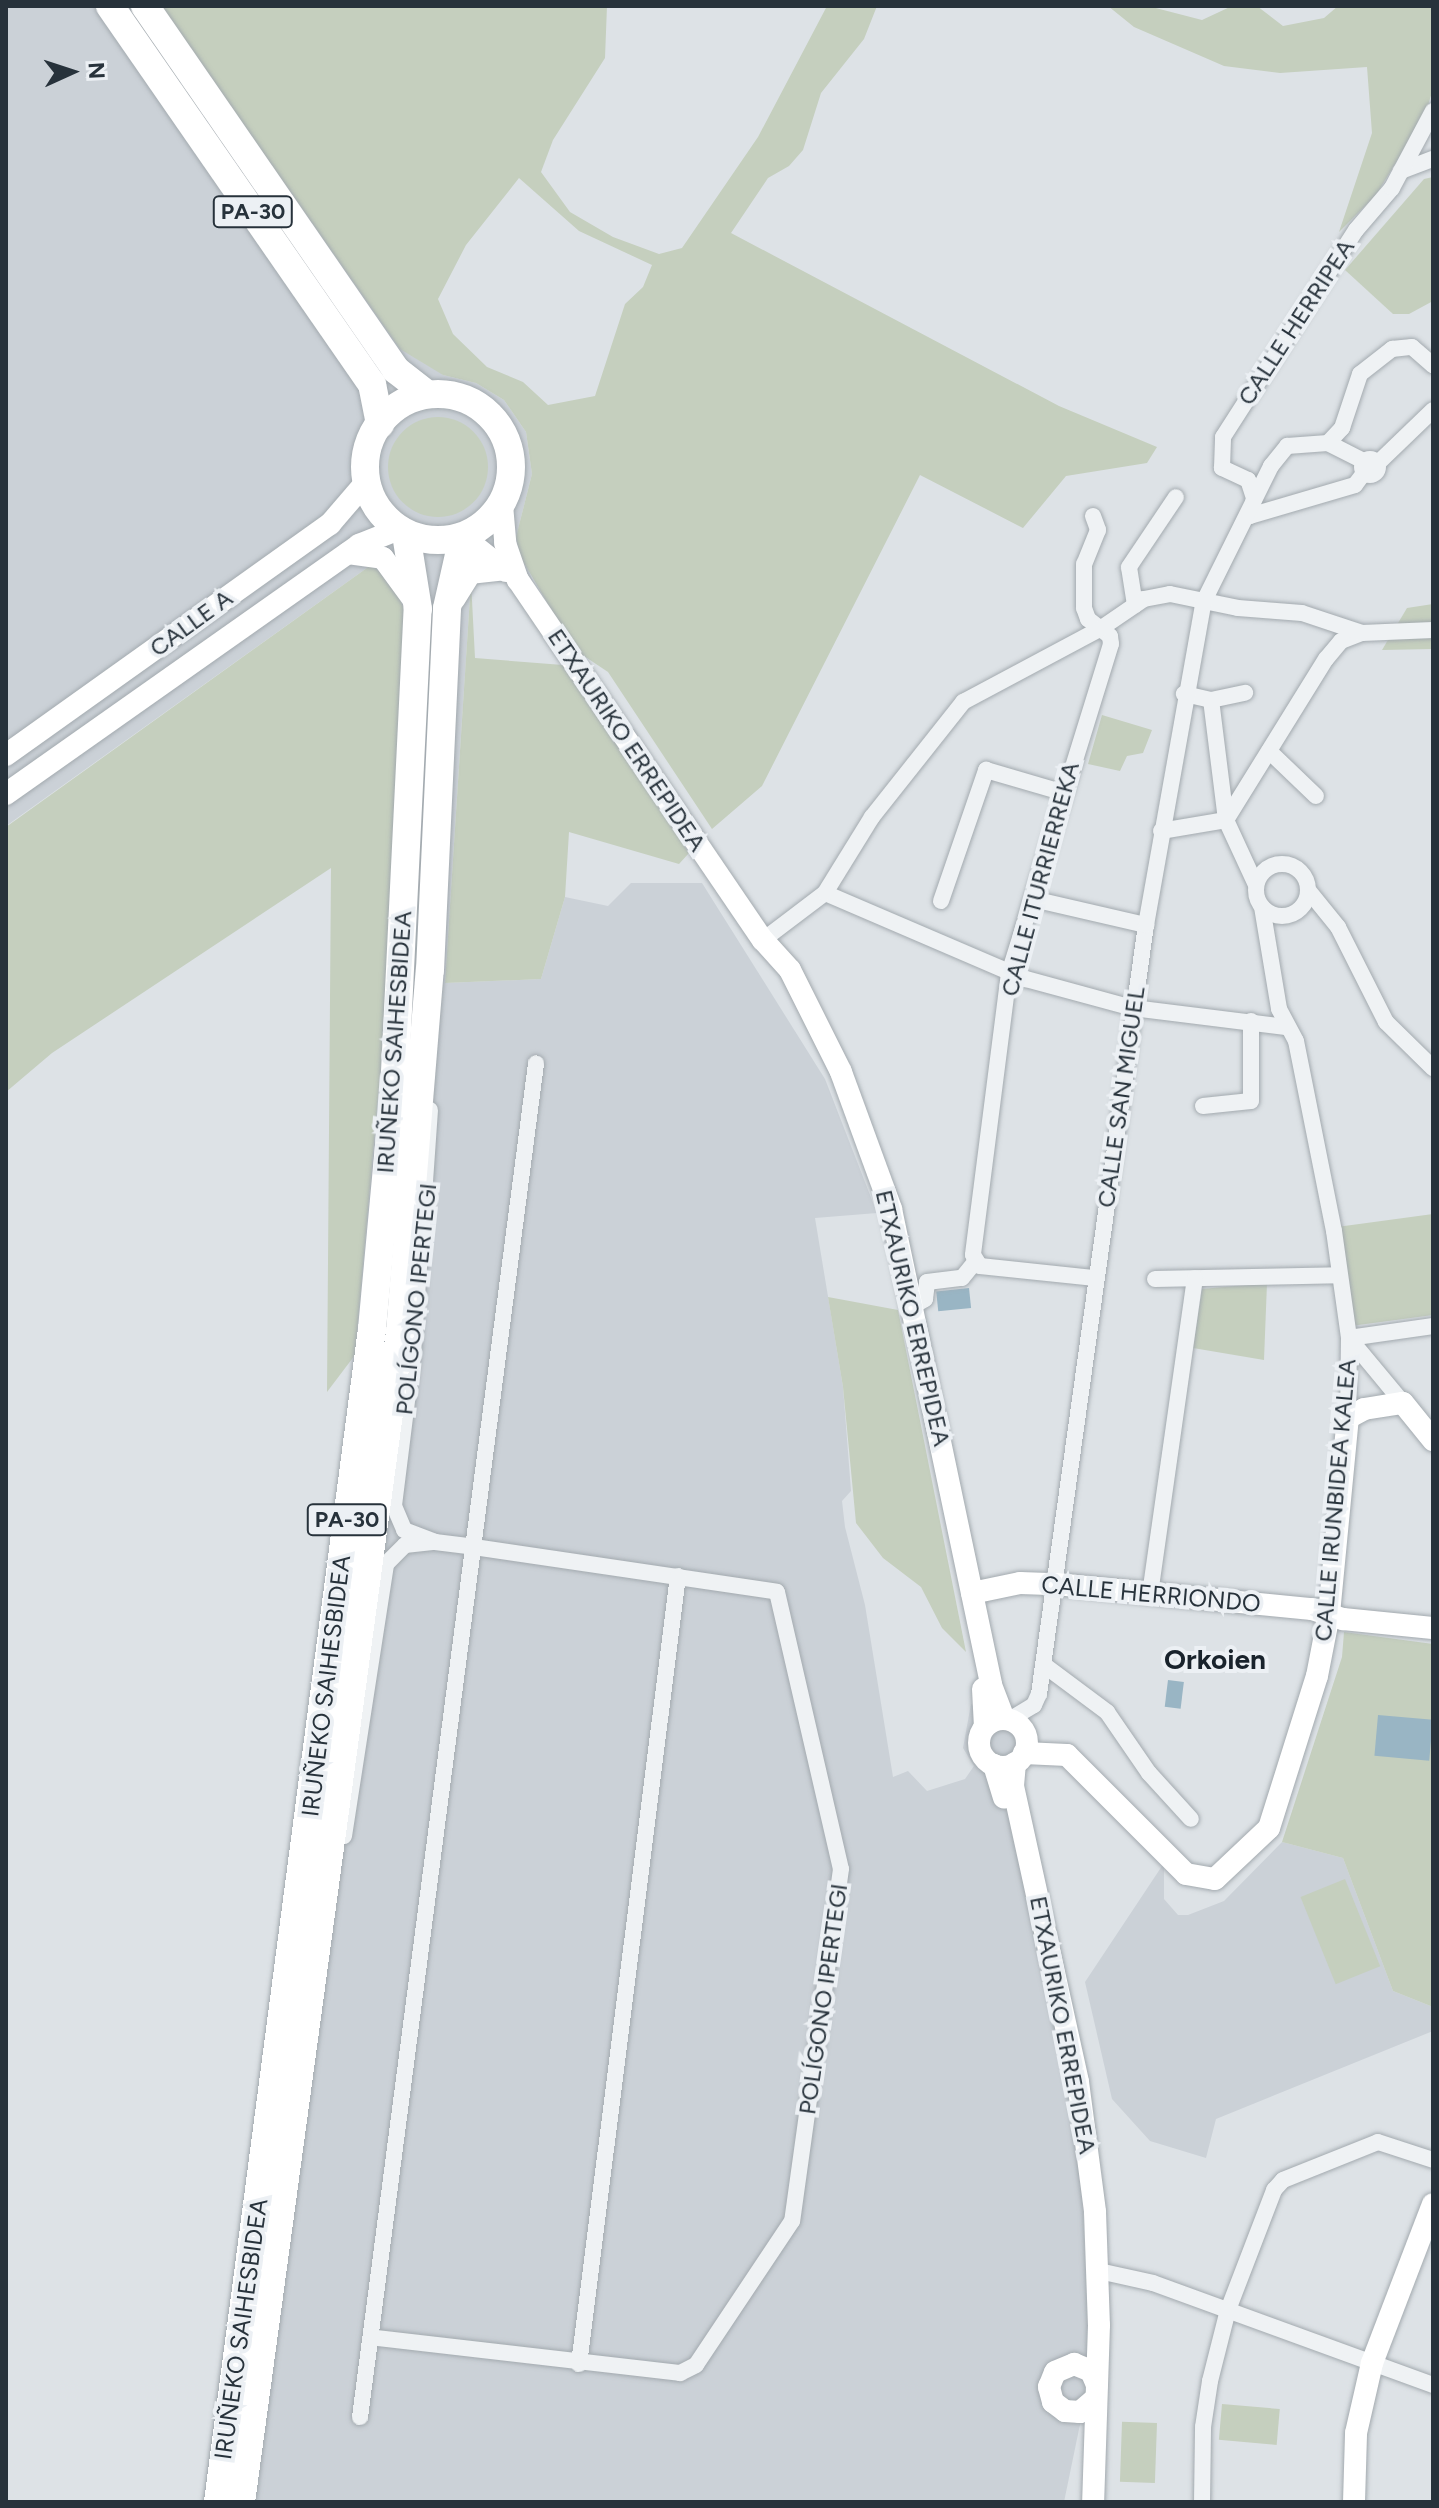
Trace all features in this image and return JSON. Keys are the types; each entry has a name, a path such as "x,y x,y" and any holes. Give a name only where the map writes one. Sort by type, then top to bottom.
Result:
{"highway":[{"name":"PA-30","path":"110,6 372,384 380,424 368,451 367,481"},
{"name":"PA-30","path":"145,6 396,370 427,394 465,400 487,413 502,432 511,456 510,481 502,505"},
{"path":"380,424 402,400 427,394"},
{"path":"367,481 373,500 402,532 444,541 463,537 502,505"},
{"name":"IRUÑEKO SAIHESBIDEA","path":"218,2502 372,1329 394,1092 418,609 402,532"},
{"name":"IRUÑEKO SAIHESBIDEA","path":"241,2502 400,1332 425,1031 447,608 463,537"},
{"name":"IRUÑEKO SAIHESBIDEA","path":"447,608 469,570 508,573"}],"street":[{"name":"CALLE HERRIPEA","path":"1250,516 1254,498 1248,480 1222,468 1223,437 1269,358 1401,171 1433,111"},
{"path":"1401,171 1433,159"},
{"path":"1368,466 1328,443 1342,428 1360,374 1376,358 1412,347 1433,365"},
{"path":"1250,516 1355,485 1368,466 1433,410"},
{"name":"CALLE SAN MIGUEL","path":"999,1722 1034,1705 1044,1665 1133,1008 1184,694 1204,601 1233,537 1250,516 1271,466 1287,446 1328,443"},
{"name":"CALLE A","path":"6,755 330,524 367,481"},
{"path":"1135,605 1129,567 1176,497"},
{"name":"ETXAURIKO ERREPIDEA","path":"502,505 508,573"},
{"name":"CALLE ITURRIERREKA","path":"975,1262 1009,973 1061,792 1111,644 1110,636 1100,629 1084,608 1084,564 1098,530 1093,516"},
{"name":"CALLE A","path":"6,794 348,553 402,532"},
{"name":"ETXAURIKO ERREPIDEA","path":"463,537 508,573 763,940 790,970 841,1072 891,1209 999,1722"},
{"path":"348,553 383,558 418,609"},
{"path":"763,940 825,893 897,783 963,702 1100,629 1135,605 1170,594 1302,613 1362,633"},
{"path":"1161,831 1226,820 1326,659 1341,641 1362,633 1433,630"},
{"path":"1184,694 1211,700 1245,693"},
{"path":"1211,700 1226,820 1256,885 1262,907 1275,916 1290,915 1302,908 1308,890"},
{"path":"1269,751 1316,796"},
{"path":"941,901 986,770 1061,792"},
{"path":"1256,885 1266,868 1285,863 1300,871 1308,890 1338,927 1386,1022 1433,1068"},
{"path":"825,893 1009,973 1133,1008 1286,1027"},
{"path":"1046,902 1146,925"},
{"name":"CALLE IRUNBIDEA KALEA","path":"1011,1760 1067,1755 1186,1874 1215,1879 1269,1828 1317,1676 1329,1614 1348,1418 1349,1338 1296,1041 1286,1027 1264,940 1262,907"},
{"name":"ETXAURIKO ERREPIDEA","path":"763,940 840,1099 882,1215 985,1697 999,1722"},
{"path":"1203,1106 1251,1101 1251,1021"},
{"name":"POLÍGONO IPERTEGI","path":"425,1031 431,1140 394,1506 404,1530 435,1542"},
{"path":"360,2417 536,1063"},
{"path":"913,1306 925,1299 927,1282 962,1278 975,1262 1095,1278"},
{"path":"1155,1279 1339,1275"},
{"path":"1150,1594 1195,1278"},
{"path":"1349,1338 1433,1326"},
{"path":"1349,1338 1433,1440"},
{"path":"1348,1418 1364,1409 1403,1403"},
{"name":"POLÍGONO IPERTEGI","path":"307,2025 361,1753 386,1564 405,1545 435,1542 777,1592 841,1869 792,2221 696,2365 680,2373 579,2364 371,2337"},
{"path":"579,2364 678,1576"},
{"name":"CALLE HERRIONDO","path":"972,1593 1020,1583 1056,1584 1433,1628"},
{"path":"1044,1665 1107,1712 1149,1773 1191,1819"},
{"path":"999,1722 1024,1733 1011,1760 979,1748 999,1722"},
{"name":"ETXAURIKO ERREPIDEA","path":"1011,1760 1013,1786 1078,2082 1099,2271 1093,2502"},
{"name":"ETXAURIKO ERREPIDEA","path":"1011,1760 1070,2110 1090,2339 1079,2364"},
{"path":"1202,2502 1203,2427 1228,2310 1274,2190 1283,2180 1378,2142 1433,2160"},
{"path":"1354,2502 1356,2433 1372,2363 1433,2204"},
{"path":"1099,2271 1153,2283 1433,2385"},
{"path":"1072,2413 1096,2392 1091,2371 1079,2364 1061,2367 1049,2387 1053,2402 1072,2413 1094,2449"}],"shaded area":[{"path":"6,6 161,6 443,375 476,383 504,400 526,432 532,474 516,537 533,582 471,581 445,983 541,979 565,897 608,906 631,883 702,883 825,1079 877,1213 815,1218 843,1387 851,1491 842,1501 845,1527 865,1605 893,1777 908,1771 927,1791 965,1779 974,1766 963,1748 971,1704 997,1709 1017,1733 1015,1763 1076,2072 1091,2371 1064,2502 203,2502 355,1355 388,985 407,616 391,579 371,565 6,826"},
{"path":"1282,1842 1343,1858 1393,1991 1433,2007 1433,2031 1216,2119 1206,2158 1150,2141 1112,2099 1085,1982 1164,1863 1164,1899 1178,1915 1188,1915 1224,1901"}],"green space":[{"path":"161,6 607,6 605,58 553,140 541,172 570,212 613,237 659,254 682,248 758,137 827,6 877,6 864,39 821,93 803,150 789,166 768,178 731,233 1059,406 1157,447 1147,463 1066,476 1023,528 920,475 762,786 712,829 608,672 581,654 562,628 520,556 516,537 532,474 526,432 504,400 476,383 443,375 400,349","holes":["519,178 579,231 652,265 643,287 625,304 595,396 548,405 523,382 487,367 453,334 438,299 466,245"]},
{"path":"1108,6 1148,6 1202,20 1232,6 1257,6 1283,26 1324,18 1338,6 1433,6 1433,89 1425,115 1376,195 1339,232 1372,133 1367,67 1280,73 1224,66 1134,27"},
{"path":"1433,177 1433,301 1409,314 1393,314 1345,270 1424,179"},
{"path":"438,417 457,421 473,432 484,448 488,467 484,486 473,502 457,513 438,517 419,513 403,502 392,486 388,467 392,448 403,432 419,421"},
{"path":"371,565 391,579 407,616 388,985 355,1355 327,1392 331,868 52,1053 6,1092 6,827"},
{"path":"471,581 475,658 563,665 689,853 679,864 569,832 565,897 541,979 445,983"},
{"path":"1433,604 1433,649 1382,650 1407,608"},
{"path":"1102,715 1152,730 1143,753 1127,756 1120,771 1088,764"},
{"path":"1433,1214 1433,1315 1351,1326 1337,1227"},
{"path":"1267,1283 1264,1360 1193,1348 1202,1289"},
{"path":"828,1297 898,1310 966,1652 942,1628 921,1587 883,1558 856,1523 843,1387"},
{"path":"1344,1632 1433,1644 1433,2007 1393,1991 1343,1858 1282,1842 1342,1657"},
{"path":"1345,1879 1380,1966 1336,1984 1300,1897"},
{"path":"1222,2404 1280,2409 1277,2445 1219,2440"},
{"path":"1122,2422 1157,2423 1155,2483 1120,2482"}],"water":[{"path":"969,1288 971,1308 938,1311 936,1291"},
{"path":"1168,1680 1184,1682 1181,1709 1165,1707"},
{"path":"1378,1715 1433,1720 1429,1761 1374,1756"}],"district":[{"name":"Orkoien","path":"1215,1659"}]}
